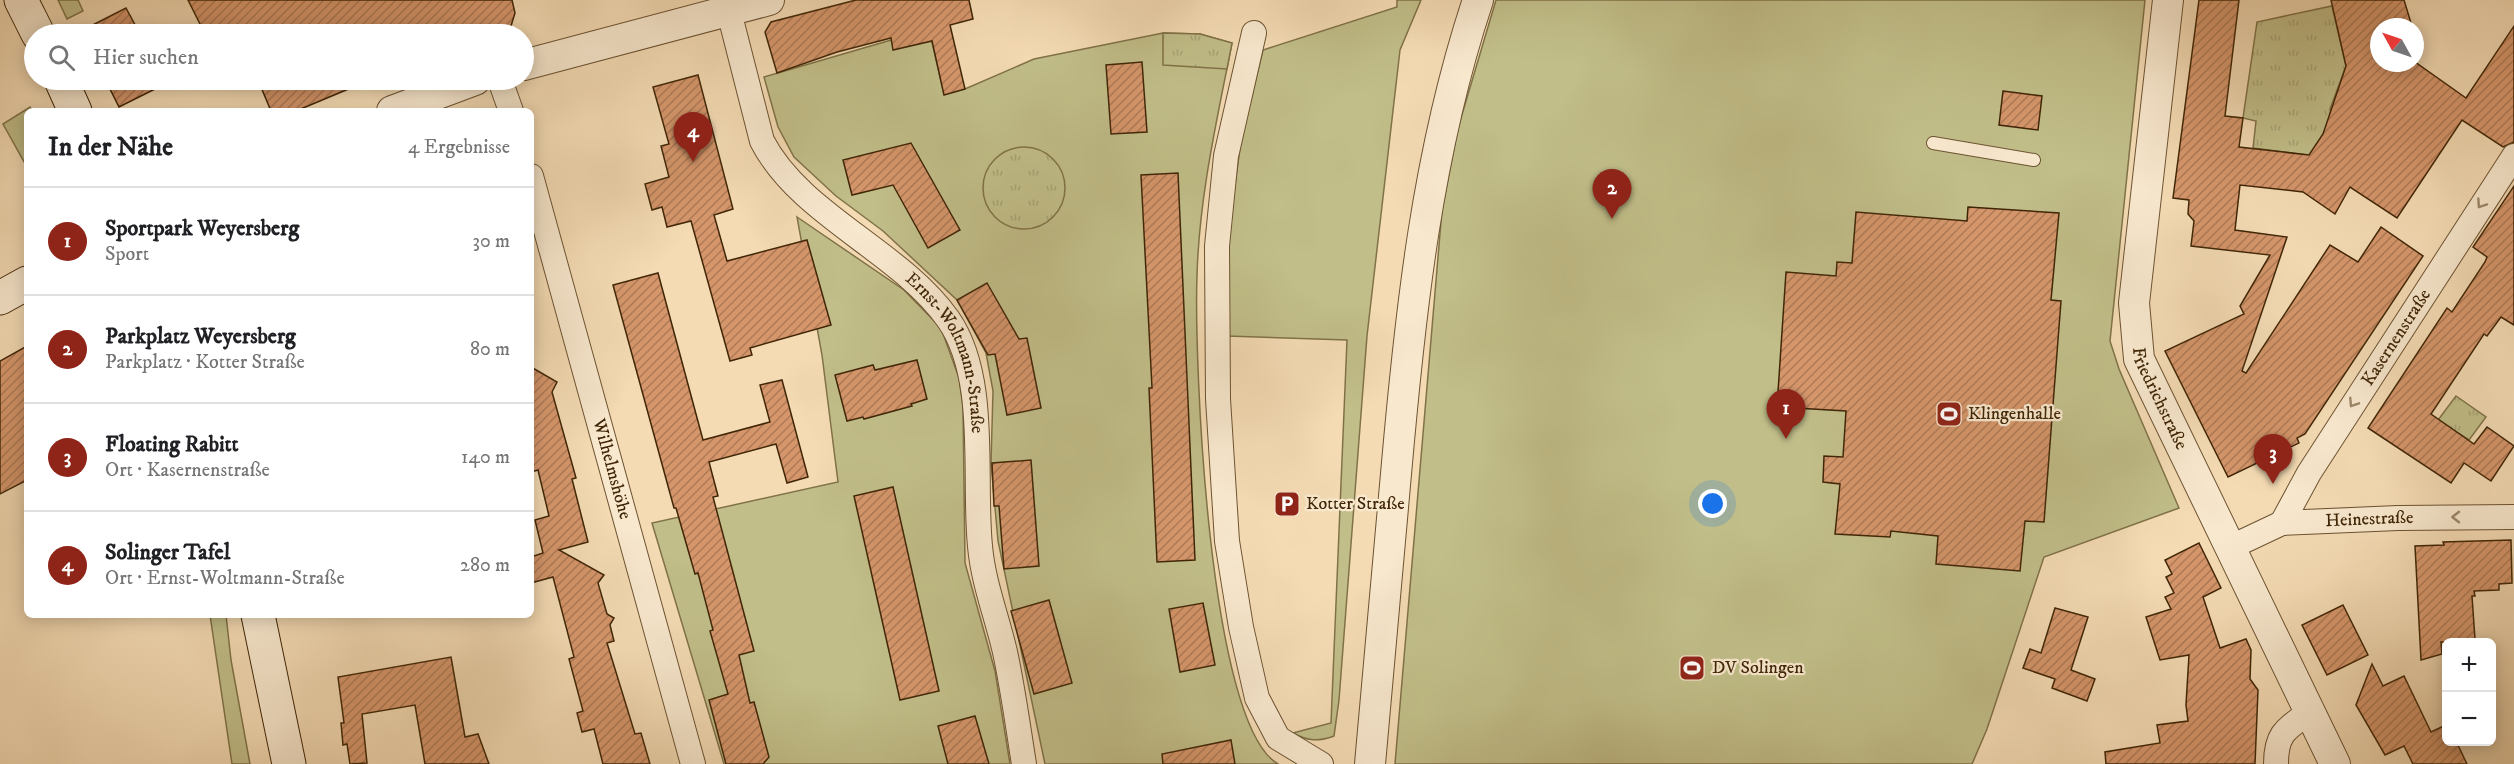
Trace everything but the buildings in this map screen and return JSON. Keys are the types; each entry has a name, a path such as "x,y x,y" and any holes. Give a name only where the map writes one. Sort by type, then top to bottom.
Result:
{"main road":[{"path":"21,0 33,24"},
{"path":"66,90 74,108"},
{"path":"0,298 24,285"},
{"path":"259,618 288,764"}],"street":[{"path":"534,62 728,5 769,0"},
{"path":"1370,764 1407,351 1420,249 1447,108 1477,0"},
{"name":"Friedrichstraße","path":"2168,0 2134,303 2139,359 2335,764"},
{"name":"Ernst-Woltmann-Straße","path":"728,5 762,141 773,162 805,192 918,284 949,320 966,352 975,394 980,546 1005,653 1024,764"},
{"path":"1254,33 1226,156 1217,246 1218,399 1227,541 1241,627 1257,698 1278,738 1321,764"},
{"path":"400,108 448,90"},
{"path":"504,90 510,108"},
{"name":"Kasernenstraße","path":"2282,523 2315,463 2514,156"},
{"name":"Wilhelmshöhe","path":"534,187 693,764"},
{"name":"Heinestraße","path":"2229,548 2282,523 2398,518 2514,517"},
{"path":"2277,764 2276,748 2280,736 2288,727 2310,712"}],"lane":[{"path":"1933,143 2034,160"}],"green space":[{"path":"58,0 78,0 83,11 67,19"},
{"path":"1397,0 1421,0 1400,50 1367,336 1339,700 1334,736 1313,740 1293,733 1331,723 1347,340 1227,336 1225,264 1241,141 1263,50 1397,7"},
{"path":"1496,0 2145,0 2110,341 2119,369 2179,508 2044,557 1987,729 1972,764 1395,764 1442,210 1458,128"},
{"path":"2332,6 2346,66 2330,109 2335,114 2323,134 2315,156 2253,148 2256,121 2243,118 2257,22"},
{"path":"929,29 944,94 965,89 1034,59 1163,33 1200,34 1232,43 1210,159 1198,246 1197,319 1203,456 1210,536 1221,614 1235,682 1254,735 1278,764 1045,764 998,541 991,463 993,391 986,353 957,300 883,231 836,196 794,157 778,127 764,77"},
{"path":"1163,33 1200,34 1232,43 1227,69 1163,65"},
{"path":"24,111 24,162 3,124"},
{"path":"1024,147 1040,150 1053,159 1062,172 1065,188 1062,204 1053,217 1040,226 1024,229 1008,226 995,217 986,204 983,188 986,172 995,159 1008,150"},
{"path":"797,217 904,290 941,328 959,378 963,407 965,563 995,671 1010,764 724,764 652,523 838,482 822,355"},
{"path":"2456,396 2486,417 2469,440 2438,420"},
{"path":"210,618 226,618 231,660 250,764 232,764"}],"place":[{"name":"Solinger Tafel","path":"693,162"},
{"name":"Parkplatz Weyersberg","path":"1612,219"},
{"name":"Klingenhalle","path":"1949,414"},
{"name":"Sportpark Weyersberg","path":"1786,439"},
{"name":"Floating Rabitt","path":"2273,484"},
{"name":"Kotter Straße","path":"1287,504"},
{"name":"DV Solingen","path":"1692,668"}]}
